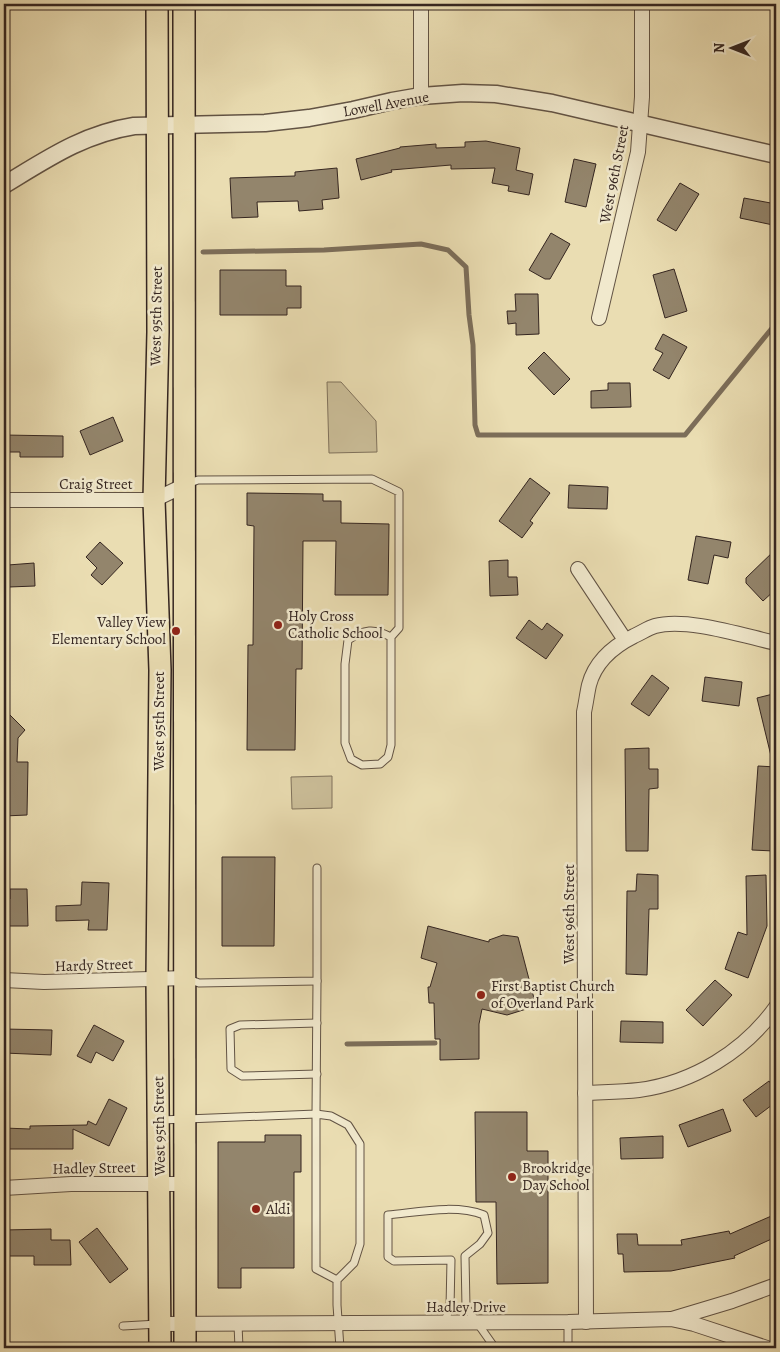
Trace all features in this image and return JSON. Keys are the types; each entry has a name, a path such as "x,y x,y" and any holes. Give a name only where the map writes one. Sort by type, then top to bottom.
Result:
{"main road":[{"name":"West 95th Street","path":"157,4 158,332 154,500 160,670 157,979 160,1348"},
{"name":"West 95th Street","path":"184,4 185,1348"},
{"path":"156,362 183,362"}],"street":[{"path":"421,4 421,96"},
{"name":"West 96th Street","path":"599,318 638,152 642,97 642,4"},
{"name":"Lowell Avenue","path":"4,185 86,138 113,129 156,125 265,124 309,118 421,96 463,93 496,94 552,103 776,155"},
{"name":"Craig Street","path":"4,500 154,500 185,485"},
{"path":"578,569 626,640 655,626 677,624 697,626 776,643"},
{"name":"West 96th Street","path":"586,1322 584,712 589,684 597,667 610,650 626,640"},
{"name":"Hardy Street","path":"4,980 44,982 186,978"},
{"path":"585,1093 640,1090 672,1083 688,1077 705,1069 735,1050 761,1025 776,1007"},
{"name":"Hadley Street","path":"4,1188 71,1184 186,1184"},
{"path":"671,1319 732,1302 776,1285"},
{"name":"Hadley Drive","path":"160,1324 586,1322 671,1319 694,1324 767,1348"}],"lane":[{"path":"185,485 198,480 372,479 399,492 399,628 391,637 391,745 388,757 380,764 362,765 351,759 344,743 344,664 348,640 360,632 380,632 391,637"},
{"path":"317,868 316,1269 337,1280"},
{"path":"186,978 199,983 317,981"},
{"path":"317,1023 240,1025 230,1029 231,1069 242,1076 317,1074"},
{"path":"159,1120 316,1114 331,1116 348,1125 360,1144 360,1244 354,1263 337,1280 340,1348"},
{"path":"444,1323 450,1308 451,1260 394,1261 388,1257 388,1215 444,1210 471,1210 484,1215 488,1233 480,1244 465,1256 466,1307 495,1348"},
{"path":"568,1322 568,1348"},
{"path":"123,1326 160,1324"},
{"path":"238,1324 239,1348"}],"shaded area":[{"path":"327,382 341,382 376,421 377,452 329,453"},
{"path":"332,776 332,808 292,809 291,777"}],"building":[{"path":"486,141 520,148 516,170 533,174 529,195 508,191 509,186 492,183 495,168 451,169 451,165 391,170 392,172 361,180 356,159 400,147 436,144 436,148 465,147 465,142"},
{"path":"574,159 596,164 586,207 565,202"},
{"path":"337,168 339,198 322,200 323,209 299,211 298,201 257,202 258,217 232,218 230,178 295,176 295,172"},
{"path":"680,183 699,194 676,231 657,220"},
{"path":"744,198 776,204 773,225 740,218"},
{"path":"551,233 570,244 550,279 545,279 529,270"},
{"path":"674,269 687,311 665,318 653,275"},
{"path":"220,270 286,270 286,286 301,286 301,308 287,308 287,315 220,315"},
{"path":"515,294 538,294 539,334 516,335 516,323 508,324 507,311 516,311"},
{"path":"663,334 687,347 669,379 653,370 663,353 655,349"},
{"path":"544,352 570,379 554,395 528,368"},
{"path":"608,383 630,383 631,407 591,408 591,391 608,390"},
{"path":"113,417 123,441 90,455 80,431"},
{"path":"4,435 63,436 63,457 20,457 20,452 4,452"},
{"path":"530,478 550,493 530,521 533,523 522,538 499,521"},
{"path":"569,485 608,487 607,509 568,508"},
{"name":"Holy Cross Catholic School","path":"247,493 323,494 323,501 341,501 341,523 389,524 388,595 335,595 336,541 303,541 302,669 296,669 295,750 247,750 248,645 253,645 254,526 247,525"},
{"path":"696,536 731,542 728,558 714,555 708,584 688,580"},
{"path":"100,542 123,563 102,585 91,575 97,568 86,557"},
{"path":"776,549 776,589 763,601 746,583 746,578"},
{"path":"508,560 508,577 517,577 518,595 490,596 489,561"},
{"path":"34,563 35,586 9,587 8,565"},
{"path":"529,620 542,630 547,623 563,635 546,659 516,638"},
{"path":"652,675 669,688 649,716 631,704"},
{"path":"705,677 742,682 739,706 702,701"},
{"path":"773,694 776,702 776,756 771,756 757,698"},
{"path":"4,709 25,730 18,738 17,762 28,762 27,815 4,816"},
{"path":"649,748 649,769 658,769 658,788 649,789 648,851 626,851 625,749"},
{"path":"758,766 776,767 774,851 752,850"},
{"path":"222,857 275,857 274,946 222,946"},
{"path":"637,874 658,875 658,909 649,909 647,975 626,974 627,891 636,891"},
{"path":"766,875 767,926 748,978 725,969 738,932 747,935 746,876"},
{"path":"82,882 109,883 107,930 88,930 89,920 56,921 56,906 81,905"},
{"path":"10,889 27,889 28,926 4,926 4,899 10,899"},
{"name":"First Baptist Church of Overland Park","path":"428,926 489,942 489,940 503,935 518,937 536,1006 507,1015 482,1009 479,1024 479,1059 440,1060 440,1039 435,1039 434,1003 429,1003 428,987 430,987 437,963 421,958"},
{"path":"715,980 732,995 703,1026 686,1010"},
{"path":"621,1021 663,1022 663,1043 620,1042"},
{"path":"94,1025 124,1041 113,1061 96,1052 91,1063 77,1056"},
{"path":"4,1029 52,1030 51,1055 4,1053"},
{"path":"769,1081 776,1091 776,1102 756,1117 743,1100"},
{"path":"109,1099 127,1108 109,1146 73,1129 73,1149 4,1149 4,1128 30,1129 30,1126 87,1125 88,1121 96,1125"},
{"path":"723,1109 731,1131 688,1147 679,1125"},
{"name":"Brookridge Day School","path":"475,1112 527,1112 527,1151 548,1151 548,1283 497,1284 496,1202 476,1202"},
{"name":"Aldi","path":"265,1135 301,1135 301,1172 294,1172 294,1268 241,1268 241,1288 218,1288 218,1142 265,1142"},
{"path":"663,1136 663,1158 621,1159 620,1138"},
{"path":"776,1214 776,1237 734,1256 735,1258 671,1271 624,1272 623,1254 618,1254 617,1234 637,1234 638,1245 682,1245 681,1240 729,1231 730,1234"},
{"path":"97,1228 128,1269 110,1283 79,1242"},
{"path":"51,1229 51,1240 70,1240 71,1265 34,1265 34,1256 4,1256 4,1230"}],"waterway":[{"path":"203,252 324,250 421,244 448,250 466,267 473,345 475,425 478,435 685,435 773,327 776,326"},
{"path":"347,1044 435,1043"}],"place":[{"name":"Holy Cross Catholic School","path":"278,625"},
{"name":"Valley View Elementary School","path":"176,631"},
{"name":"First Baptist Church of Overland Park","path":"481,995"},
{"name":"Brookridge Day School","path":"512,1177"},
{"name":"Aldi","path":"256,1209"}]}
